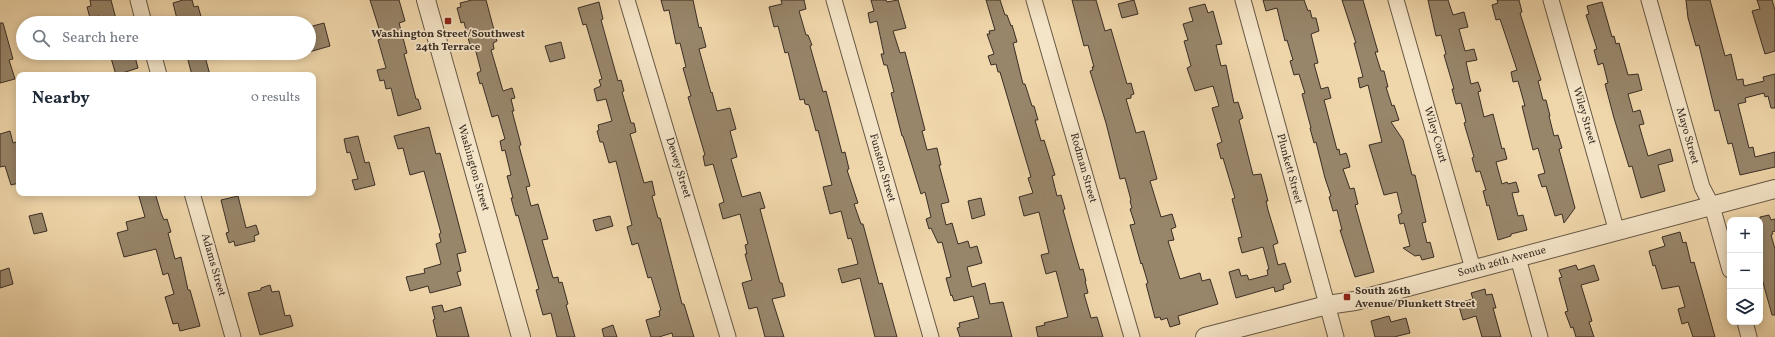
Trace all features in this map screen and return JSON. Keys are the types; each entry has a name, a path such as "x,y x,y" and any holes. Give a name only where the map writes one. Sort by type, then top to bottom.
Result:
{"street":[{"path":"138,0 142,16"},
{"name":"Washington Street","path":"426,0 521,337"},
{"name":"Dewey Street","path":"627,0 728,337"},
{"name":"Funston Street","path":"834,0 930,337"},
{"name":"Rodman Street","path":"1034,0 1132,337"},
{"name":"Plunkett Street","path":"1243,0 1336,337"},
{"name":"Wiley Court","path":"1396,0 1473,269"},
{"name":"Wiley Street","path":"1551,0 1617,232"},
{"name":"Mayo Street","path":"1649,0 1702,187 1712,206 1727,259"},
{"path":"155,60 158,72"},
{"name":"South 26th Avenue","path":"1205,337 1327,305 1355,301 1775,189"},
{"name":"Adams Street","path":"193,196 233,337"},
{"path":"1518,258 1540,337"},
{"path":"1745,325 1749,337"}],"building":[{"path":"90,0 111,0 115,16 89,16 87,7 91,6"},
{"path":"183,0 192,0 194,7 198,6 201,16 176,16 173,3"},
{"path":"370,0 399,0 405,21 399,23 407,53 404,54 416,99 418,99 421,109 398,116 391,88 386,89 384,80 380,81 377,70 386,68 378,40 382,38"},
{"path":"472,0 486,0 497,41 493,43 494,49 491,50 503,91 512,88 515,98 511,99 514,111 512,111 521,145 519,146 530,186 526,187 531,206 538,204 548,239 542,240 553,278 558,277 559,283 562,282 568,304 566,305 575,337 557,337 551,313 543,315 536,290 539,289 518,215 516,216 511,198 513,198 507,176 511,175 505,150 502,151 500,141 505,139 498,115 492,117 482,83 480,84 477,73 481,71 475,48 471,49 464,22 461,23 457,8 461,7 460,3"},
{"path":"661,0 693,0 699,28 701,27 706,47 699,49 717,111 730,108 736,129 730,131 737,157 731,159 742,197 760,192 765,208 760,209 780,283 782,283 785,296 772,299 784,337 765,337 757,307 749,309 742,283 752,280 745,254 747,254 745,245 748,244 740,214 723,219 719,204 724,202 713,164 705,166 703,156 705,155 688,97 691,96 683,68 686,67 680,43 676,44 669,10 664,11"},
{"path":"781,0 804,0 806,9 799,11 806,35 808,35 812,45 810,46 823,92 826,91 842,153 845,152 849,169 847,170 858,203 854,204 861,224 863,224 879,284 882,283 897,337 875,337 860,278 842,283 838,269 858,264 851,238 848,239 841,211 830,214 823,187 832,185 818,130 816,131 809,105 805,104 804,99 800,100 788,52 785,53 778,26 774,27 769,7 782,4"},
{"path":"871,0 886,0 887,2 898,0 906,28 893,31 900,53 905,52 925,130 922,131 927,150 937,148 941,165 939,165 949,202 941,204 946,225 952,223 958,244 968,241 970,248 977,246 982,263 967,267 972,287 985,283 990,304 1003,302 1012,337 960,337 957,328 960,327 959,323 979,318 973,296 954,301 952,295 951,296 946,278 951,277 942,242 938,243 931,228 929,229 926,219 931,217 925,192 921,194 902,136 891,93 894,92 887,65 884,65 881,54 884,54 877,21 870,23 868,13 874,11"},
{"path":"986,0 1000,0 1005,15 1007,15 1011,26 1012,25 1017,42 1013,43 1023,84 1025,84 1032,106 1034,106 1038,120 1035,120 1041,141 1044,140 1055,175 1052,176 1057,196 1061,195 1065,209 1063,210 1080,270 1083,269 1088,293 1084,294 1091,318 1097,317 1103,337 1038,337 1036,327 1045,325 1044,323 1068,317 1056,271 1046,274 1041,255 1049,253 1039,212 1024,216 1019,197 1033,193 1028,178 1031,177 1000,72 998,72 996,64 991,65 988,56 994,54 987,34 990,34 989,31 995,30"},
{"path":"1072,0 1096,0 1105,31 1111,29 1127,84 1131,83 1134,94 1131,95 1131,98 1126,99 1136,133 1144,131 1157,179 1150,181 1161,217 1172,214 1176,227 1171,229 1174,240 1168,241 1180,279 1200,273 1202,281 1210,279 1218,304 1178,316 1180,324 1170,327 1167,318 1161,320 1160,317 1155,318 1146,284 1148,283 1130,225 1135,224 1130,209 1132,208 1131,200 1125,178 1120,179 1106,123 1090,71 1093,70 1092,67 1094,67 1088,45 1084,46"},
{"path":"1134,0 1138,14 1122,18 1118,4"},
{"path":"1263,0 1304,0 1308,11 1310,10 1312,18 1316,18 1319,31 1311,34 1318,63 1314,64 1321,89 1328,87 1331,98 1324,100 1337,150 1339,149 1340,155 1346,153 1347,155 1350,167 1343,169 1350,189 1354,188 1358,204 1355,205 1374,272 1355,277 1340,230 1342,230 1337,210 1333,211 1329,197 1331,196 1316,142 1314,143 1302,94 1305,93 1299,74 1294,75 1290,61 1293,60 1287,40 1285,41 1277,8 1266,11"},
{"path":"1342,0 1363,0 1378,52 1375,52 1381,71 1384,71 1388,87 1386,87 1392,106 1394,105 1399,120 1391,122 1403,140 1412,175 1415,175 1426,222 1422,223 1427,243 1430,242 1434,257 1422,260 1420,255 1415,256 1403,248 1410,246 1404,223 1400,224 1398,215 1402,213 1397,192 1384,195 1369,145 1382,142 1368,85 1360,88 1358,78 1363,77 1354,43 1356,43"},
{"path":"1428,0 1448,0 1453,15 1464,12 1468,27 1459,29 1465,51 1474,49 1477,60 1466,62 1471,84 1478,82 1481,91 1478,92 1484,117 1493,114 1502,149 1504,148 1507,159 1496,162 1502,184 1507,182 1508,184 1516,182 1519,192 1512,193 1518,216 1523,215 1527,230 1511,234 1511,236 1498,240 1489,205 1487,206 1483,191 1486,190 1480,171 1476,172 1472,158 1474,157 1464,123 1466,122 1461,103 1456,104 1452,89 1454,89 1444,55 1446,54 1441,35 1436,36"},
{"path":"1497,0 1519,0 1522,12 1520,13 1541,80 1538,81 1543,100 1546,100 1554,136 1558,135 1562,148 1559,149 1575,208 1564,223 1562,214 1555,216 1546,186 1542,187 1538,175 1545,173 1538,148 1533,150 1522,106 1525,106 1518,81 1513,82 1511,72 1517,70 1500,19 1496,20 1492,5 1498,3"},
{"path":"1686,0 1710,0 1725,56 1731,54 1737,80 1743,79 1744,86 1764,81 1763,77 1775,74 1775,108 1771,108 1768,96 1765,97 1764,93 1745,98 1746,102 1738,104 1749,148 1753,147 1755,157 1775,152 1775,167 1740,175 1732,143 1728,144 1719,110 1715,111 1699,45 1696,46 1688,18"},
{"path":"1757,0 1772,0 1775,10 1775,51 1765,54 1752,11 1760,9"},
{"path":"599,2 603,19 601,20 618,81 621,80 624,91 622,92 631,123 634,123 636,132 630,134 644,183 652,181 655,195 652,196 658,218 660,218 682,304 684,304 694,337 673,337 672,333 659,337 651,337 646,320 660,316 659,311 661,310 651,277 648,278 638,243 632,245 627,227 632,225 616,161 609,163 603,142 600,142 597,131 599,130 598,125 612,121 606,99 597,101 594,89 601,86 599,80 602,79 586,24 583,25 578,8"},
{"path":"1602,2 1612,37 1614,36 1616,44 1619,43 1628,75 1638,74 1642,90 1628,94 1633,112 1640,110 1644,124 1639,125 1648,156 1670,149 1673,161 1658,165 1665,191 1641,198 1632,166 1629,167 1614,118 1605,84 1608,83 1603,63 1598,65 1594,50 1597,49 1586,15 1589,14 1587,6"},
{"path":"1205,4 1208,13 1213,11 1222,44 1216,45 1221,66 1226,65 1234,103 1238,102 1243,118 1239,120 1253,175 1261,174 1268,201 1266,201 1268,210 1278,243 1273,245 1278,265 1285,263 1291,282 1283,285 1284,289 1275,292 1274,287 1236,298 1229,272 1239,269 1241,276 1247,275 1249,280 1268,275 1267,270 1269,269 1263,247 1242,253 1238,238 1242,237 1232,199 1235,198 1223,158 1221,159 1217,144 1222,142 1212,108 1219,106 1213,86 1195,91 1187,68 1191,66 1184,41 1188,40 1183,24 1193,21 1189,8"},
{"path":"0,23 3,23 13,59 9,60 15,79 0,83"},
{"path":"324,23 330,46 316,50 316,25"},
{"path":"561,42 565,58 550,62 545,46"},
{"path":"112,60 136,60 138,68 125,72 115,72"},
{"path":"188,60 206,60 209,72 191,72"},
{"path":"429,127 436,154 440,153 466,252 457,254 461,271 457,272 461,285 430,293 428,286 410,291 406,277 425,273 424,269 441,264 436,244 441,242 439,234 441,233 424,171 410,175 403,148 398,149 394,136"},
{"path":"10,131 13,143 16,142 16,184 11,185 5,166 0,167 0,134"},
{"path":"358,136 365,163 369,162 375,185 355,190 352,180 358,179 350,152 347,153 344,139"},
{"path":"139,196 156,196 161,213 164,220 167,219 171,232 168,233 175,259 181,257 188,290 190,290 200,326 180,331 178,323 173,324 165,297 174,294 168,273 163,275 156,249 124,257 117,233 128,230 126,222 145,217"},
{"path":"238,196 246,228 256,225 259,234 254,236 255,241 235,246 234,241 229,243 226,233 229,232 221,200"},
{"path":"981,198 985,215 972,219 968,201"},
{"path":"42,213 47,231 34,234 29,216"},
{"path":"1769,215 1771,220 1775,219 1775,231 1772,232 1773,234 1771,235 1775,249 1775,315 1772,315 1763,283 1763,217 1760,217"},
{"path":"610,216 613,226 596,231 593,220"},
{"path":"1680,232 1683,243 1686,242 1691,263 1694,262 1715,337 1693,337 1688,322 1682,324 1678,309 1685,307 1679,286 1662,289 1655,265 1653,266 1649,251 1665,246 1662,237"},
{"path":"1576,265 1578,270 1594,265 1599,280 1581,285 1592,321 1589,322 1594,337 1576,337 1573,327 1571,328 1565,312 1568,311 1559,278 1562,277 1559,270"},
{"path":"9,268 13,284 0,288 0,271"},
{"path":"270,285 272,292 279,291 285,316 290,315 293,326 260,335 248,293 261,290 261,288"},
{"path":"1485,289 1486,295 1492,294 1496,308 1493,308 1501,337 1482,337 1476,316 1463,320 1458,303 1473,299 1471,293"},
{"path":"442,305 444,312 461,307 469,337 437,337 432,307"},
{"path":"1389,316 1391,322 1406,318 1410,333 1394,337 1375,337 1371,321"},
{"path":"613,325 617,337 604,337 602,329"}],"place":[{"name":"Washington Street/Southwest 24th Terrace","path":"448,21"},
{"name":"South 26th Avenue/Plunkett Street","path":"1347,297"}]}
